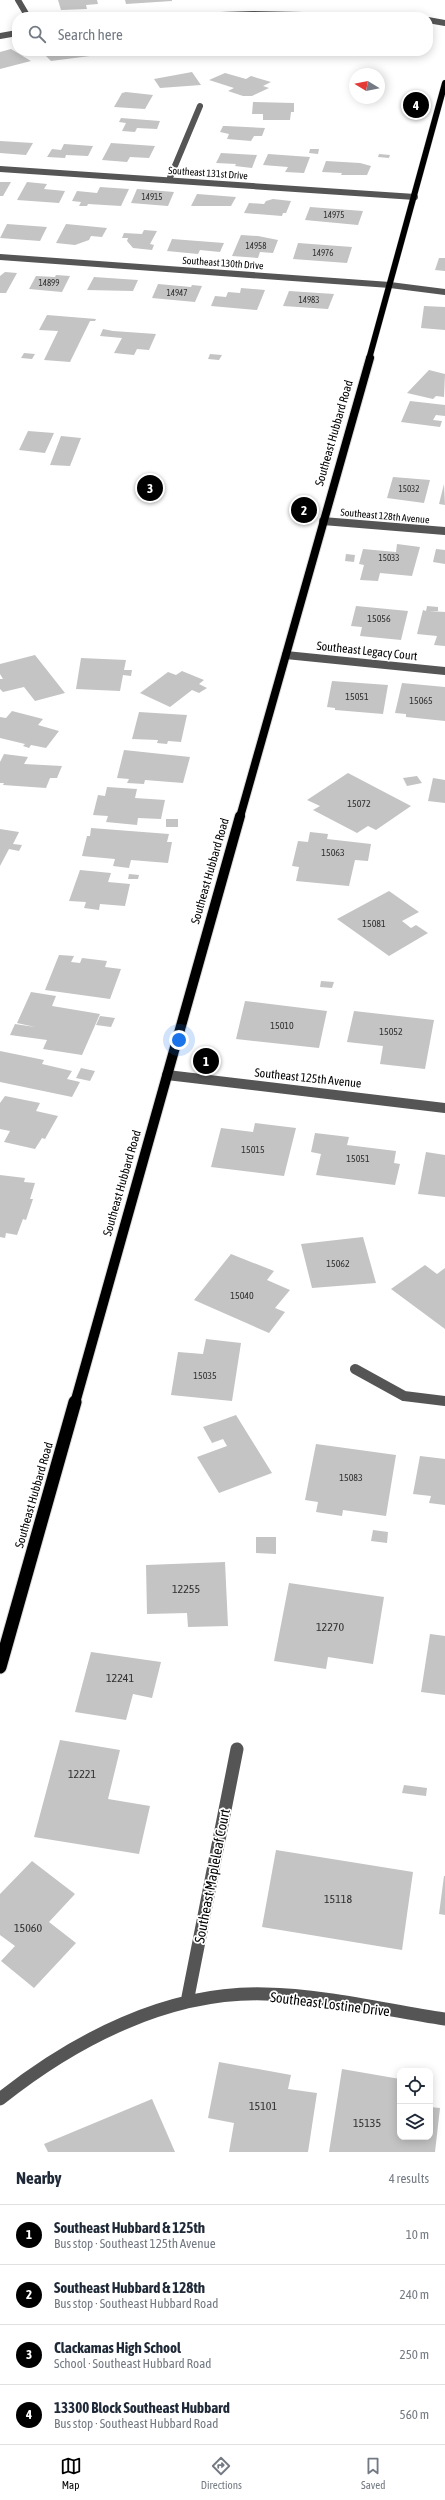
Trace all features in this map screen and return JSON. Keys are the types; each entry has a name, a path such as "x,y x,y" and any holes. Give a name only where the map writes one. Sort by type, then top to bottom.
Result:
{"main road":[{"name":"Southeast Hubbard Road","path":"0,1667 415,197 432,124 445,83"}],"street":[{"path":"18,0 25,12"},
{"path":"433,21 445,23"},
{"path":"0,36 12,34"},
{"path":"169,180 200,106"},
{"name":"Southeast 131st Drive","path":"0,169 415,197"},
{"name":"Southeast 130th Drive","path":"0,257 390,285 445,292"},
{"name":"Southeast 128th Avenue","path":"323,521 445,531"},
{"name":"Southeast Legacy Court","path":"286,655 445,671"},
{"name":"Southeast 125th Avenue","path":"167,1075 445,1108"},
{"path":"355,1369 404,1396 445,1401"},
{"name":"Southeast Mapleleaf Court","path":"187,2002 237,1749"},
{"name":"Southeast Lostine Drive","path":"0,2099 42,2066 103,2032 187,2002 241,1994 299,1997 445,2020"}],"building":[{"path":"58,0 97,0 98,4 86,5 87,9 61,10"},
{"path":"125,0 172,0 172,1 126,4"},
{"path":"11,49 12,56 23,56 31,61 0,69 0,52"},
{"path":"46,56 90,56 51,61"},
{"path":"192,72 201,85 160,88 154,79"},
{"path":"225,73 246,79 251,76 271,82 263,86 269,88 252,96 243,96 228,91 234,88 209,80"},
{"path":"126,92 153,95 145,109 114,107 122,93"},
{"path":"253,102 294,103 294,112 291,112 290,120 263,120 263,114 252,114"},
{"path":"121,118 160,121 157,129 137,128 135,132 122,131 126,123 119,122"},
{"path":"223,126 265,128 262,136 254,136 251,141 227,139 229,134 220,132"},
{"path":"0,141 33,143 26,155 0,153"},
{"path":"111,143 155,146 149,158 130,157 127,162 102,160"},
{"path":"64,144 93,146 88,156 66,155 65,158 47,157 52,149 61,150"},
{"path":"310,149 319,149 318,154 309,153"},
{"path":"221,153 257,155 252,168 235,166 236,164 216,163"},
{"path":"268,154 310,157 304,173 285,172 288,167 263,165"},
{"path":"379,154 390,155 389,158 378,157"},
{"path":"326,161 360,163 371,166 367,175 341,175 342,173 322,172"},
{"path":"0,182 11,182 3,196 0,196"},
{"path":"27,182 47,184 44,189 65,191 59,203 17,200"},
{"path":"100,187 129,189 121,206 88,204 87,206 79,206 81,202 72,201 77,191 97,193"},
{"path":"137,189 174,192 168,206 131,203"},
{"path":"197,194 236,197 231,206 191,206"},
{"path":"273,199 291,201 286,213 283,213 282,216 244,213 249,203 264,204 266,201"},
{"path":"310,207 363,211 358,225 305,220"},
{"path":"7,224 47,227 40,241 0,238"},
{"path":"66,224 107,228 102,237 91,236 89,240 75,245 56,243"},
{"path":"144,230 157,231 150,244 154,245 152,250 133,248 127,241 128,238 122,238 124,233 142,234"},
{"path":"241,235 258,236 278,240 273,253 260,252 258,258 232,256"},
{"path":"172,239 224,243 220,252 200,250 198,254 167,251"},
{"path":"298,243 352,247 347,263 293,259"},
{"path":"439,258 445,258 445,271 435,270"},
{"path":"5,272 17,273 6,293 0,293 0,276"},
{"path":"56,275 70,276 62,292 29,289 36,276 55,277"},
{"path":"94,277 138,280 133,291 87,290"},
{"path":"158,284 191,287 192,285 202,286 195,302 152,298"},
{"path":"241,288 265,290 257,310 211,306 215,296 226,297 228,292 240,293"},
{"path":"289,291 334,294 328,309 283,306"},
{"path":"424,306 445,307 445,330 421,328"},
{"path":"47,315 96,319 95,321 90,321 70,362 44,360 58,331 39,330"},
{"path":"103,329 156,334 149,350 137,349 134,355 114,353 122,338 100,336"},
{"path":"24,353 35,354 32,359 21,358"},
{"path":"210,354 222,355 219,360 208,359"},
{"path":"429,370 445,374 444,397 436,396 433,399 407,393"},
{"path":"410,401 445,405 445,416 436,415 433,420 442,421 440,427 401,422"},
{"path":"28,431 54,433 45,453 19,450"},
{"path":"61,436 81,438 70,466 50,465"},
{"path":"393,477 430,480 424,503 387,498"},
{"path":"444,484 445,505 439,504"},
{"path":"397,544 420,547 412,576 380,573 378,581 360,580 364,565 359,564 363,549 396,552"},
{"path":"436,549 445,550 445,564 433,562"},
{"path":"346,554 355,555 354,562 345,561"},
{"path":"356,606 408,611 401,640 360,636 362,627 351,626"},
{"path":"427,606 438,607 438,611 429,611 445,612 445,646 434,645 437,636 417,634 423,610 426,611"},
{"path":"35,655 65,693 35,701 24,687 3,692 0,689 0,679 3,679 0,674 0,664"},
{"path":"81,658 126,660 124,670 132,670 131,676 123,675 120,691 76,689"},
{"path":"182,671 204,680 199,684 207,688 199,693 192,690 170,707 140,693 168,672 176,675"},
{"path":"332,681 388,685 383,714 335,710 335,708 327,707"},
{"path":"402,683 445,687 445,721 406,717 406,714 395,713"},
{"path":"12,711 43,719 38,725 59,731 46,748 31,745 29,748 23,746 25,744 0,738 0,717 6,718"},
{"path":"139,712 187,715 181,742 168,741 167,744 157,743 158,740 132,739"},
{"path":"124,750 190,757 183,783 145,780 144,784 127,783 129,779 117,778"},
{"path":"4,754 28,757 24,764 62,766 57,778 50,778 46,788 3,785 4,783 0,783 0,762"},
{"path":"348,773 411,806 376,830 368,826 357,833 313,810 320,806 307,800"},
{"path":"417,776 422,783 407,786 403,778"},
{"path":"433,778 445,780 445,803 428,801"},
{"path":"107,787 137,789 135,798 165,800 161,819 138,818 137,825 106,822 108,816 93,815 98,795 105,796"},
{"path":"166,819 178,819 178,827 166,827"},
{"path":"91,828 169,834 167,842 172,842 168,863 131,860 129,868 113,866 115,859 82,856 87,836 90,836"},
{"path":"0,829 19,832 13,844 22,845 19,851 9,849 0,866"},
{"path":"310,832 328,834 327,839 371,844 368,861 355,860 349,886 296,881 299,867 292,866 298,841 308,842"},
{"path":"80,870 111,873 108,882 130,884 125,906 100,904 99,910 84,908 86,902 69,901"},
{"path":"129,874 139,875 138,879 128,879"},
{"path":"389,891 419,912 402,921 411,928 416,925 428,933 389,956 337,919"},
{"path":"59,955 74,956 71,962 80,963 82,958 107,961 105,967 121,969 110,999 45,990"},
{"path":"321,981 334,982 332,988 320,987"},
{"path":"31,992 56,996 52,1006 100,1014 82,1055 43,1049 47,1040 10,1035 15,1024 35,1027 17,1023"},
{"path":"245,1001 327,1011 319,1048 236,1039"},
{"path":"354,1011 434,1020 425,1069 380,1064 383,1046 347,1042"},
{"path":"100,1016 115,1018 111,1027 96,1025"},
{"path":"0,1051 44,1060 42,1064 72,1071 67,1079 80,1082 72,1097 0,1082"},
{"path":"81,1068 95,1071 90,1081 76,1078"},
{"path":"5,1096 40,1103 36,1111 58,1116 45,1139 42,1138 35,1149 4,1142 10,1131 0,1129 0,1103"},
{"path":"255,1123 296,1128 284,1176 211,1167 221,1128 253,1132"},
{"path":"315,1133 349,1137 347,1145 396,1151 394,1163 400,1164 395,1185 316,1175 321,1154 311,1152"},
{"path":"426,1152 445,1155 445,1197 418,1194"},
{"path":"0,1175 25,1178 24,1182 35,1183 30,1199 33,1199 26,1220 23,1219 17,1235 6,1233 5,1238 0,1237"},
{"path":"363,1237 376,1283 312,1288 301,1244"},
{"path":"231,1254 274,1271 267,1280 290,1290 275,1308 285,1312 269,1333 194,1300"},
{"path":"425,1265 437,1274 445,1268 445,1329 391,1289"},
{"path":"206,1339 241,1343 232,1401 171,1395 178,1352 203,1354"},
{"path":"236,1415 272,1473 219,1493 197,1457 227,1446 223,1439 212,1443 203,1427"},
{"path":"316,1444 396,1455 386,1516 343,1510 342,1516 316,1512 318,1502 305,1500"},
{"path":"420,1456 445,1459 445,1505 429,1503 431,1496 413,1494"},
{"path":"373,1530 388,1532 387,1543 371,1541"},
{"path":"256,1537 276,1537 276,1554 256,1553"},
{"path":"225,1562 228,1626 188,1627 187,1613 147,1614 146,1565"},
{"path":"289,1583 384,1597 373,1664 328,1657 326,1669 274,1661"},
{"path":"430,1634 445,1636 445,1695 421,1692"},
{"path":"91,1652 161,1662 152,1698 133,1694 126,1720 75,1712"},
{"path":"60,1740 120,1750 108,1799 150,1806 139,1854 34,1837"},
{"path":"404,1785 427,1788 426,1796 402,1793"},
{"path":"276,1850 413,1872 402,1950 262,1927"},
{"path":"32,1861 75,1894 49,1922 76,1943 34,1988 1,1961 15,1946 0,1935 0,1894"},
{"path":"445,1876 445,1915 439,1914"},
{"path":"219,2062 291,2075 288,2089 317,2093 308,2152 229,2152 234,2123 208,2118"},
{"path":"342,2069 397,2078 397,2140 433,2140 433,2107 440,2108 435,2152 329,2152"},
{"path":"152,2099 175,2152 48,2152 44,2144"}],"place":[{"name":"13300 Block Southeast Hubbard","path":"416,105"},
{"name":"Clackamas High School","path":"150,488"},
{"name":"Southeast Hubbard & 128th","path":"304,510"},
{"name":"Southeast Hubbard & 125th","path":"206,1061"}]}
